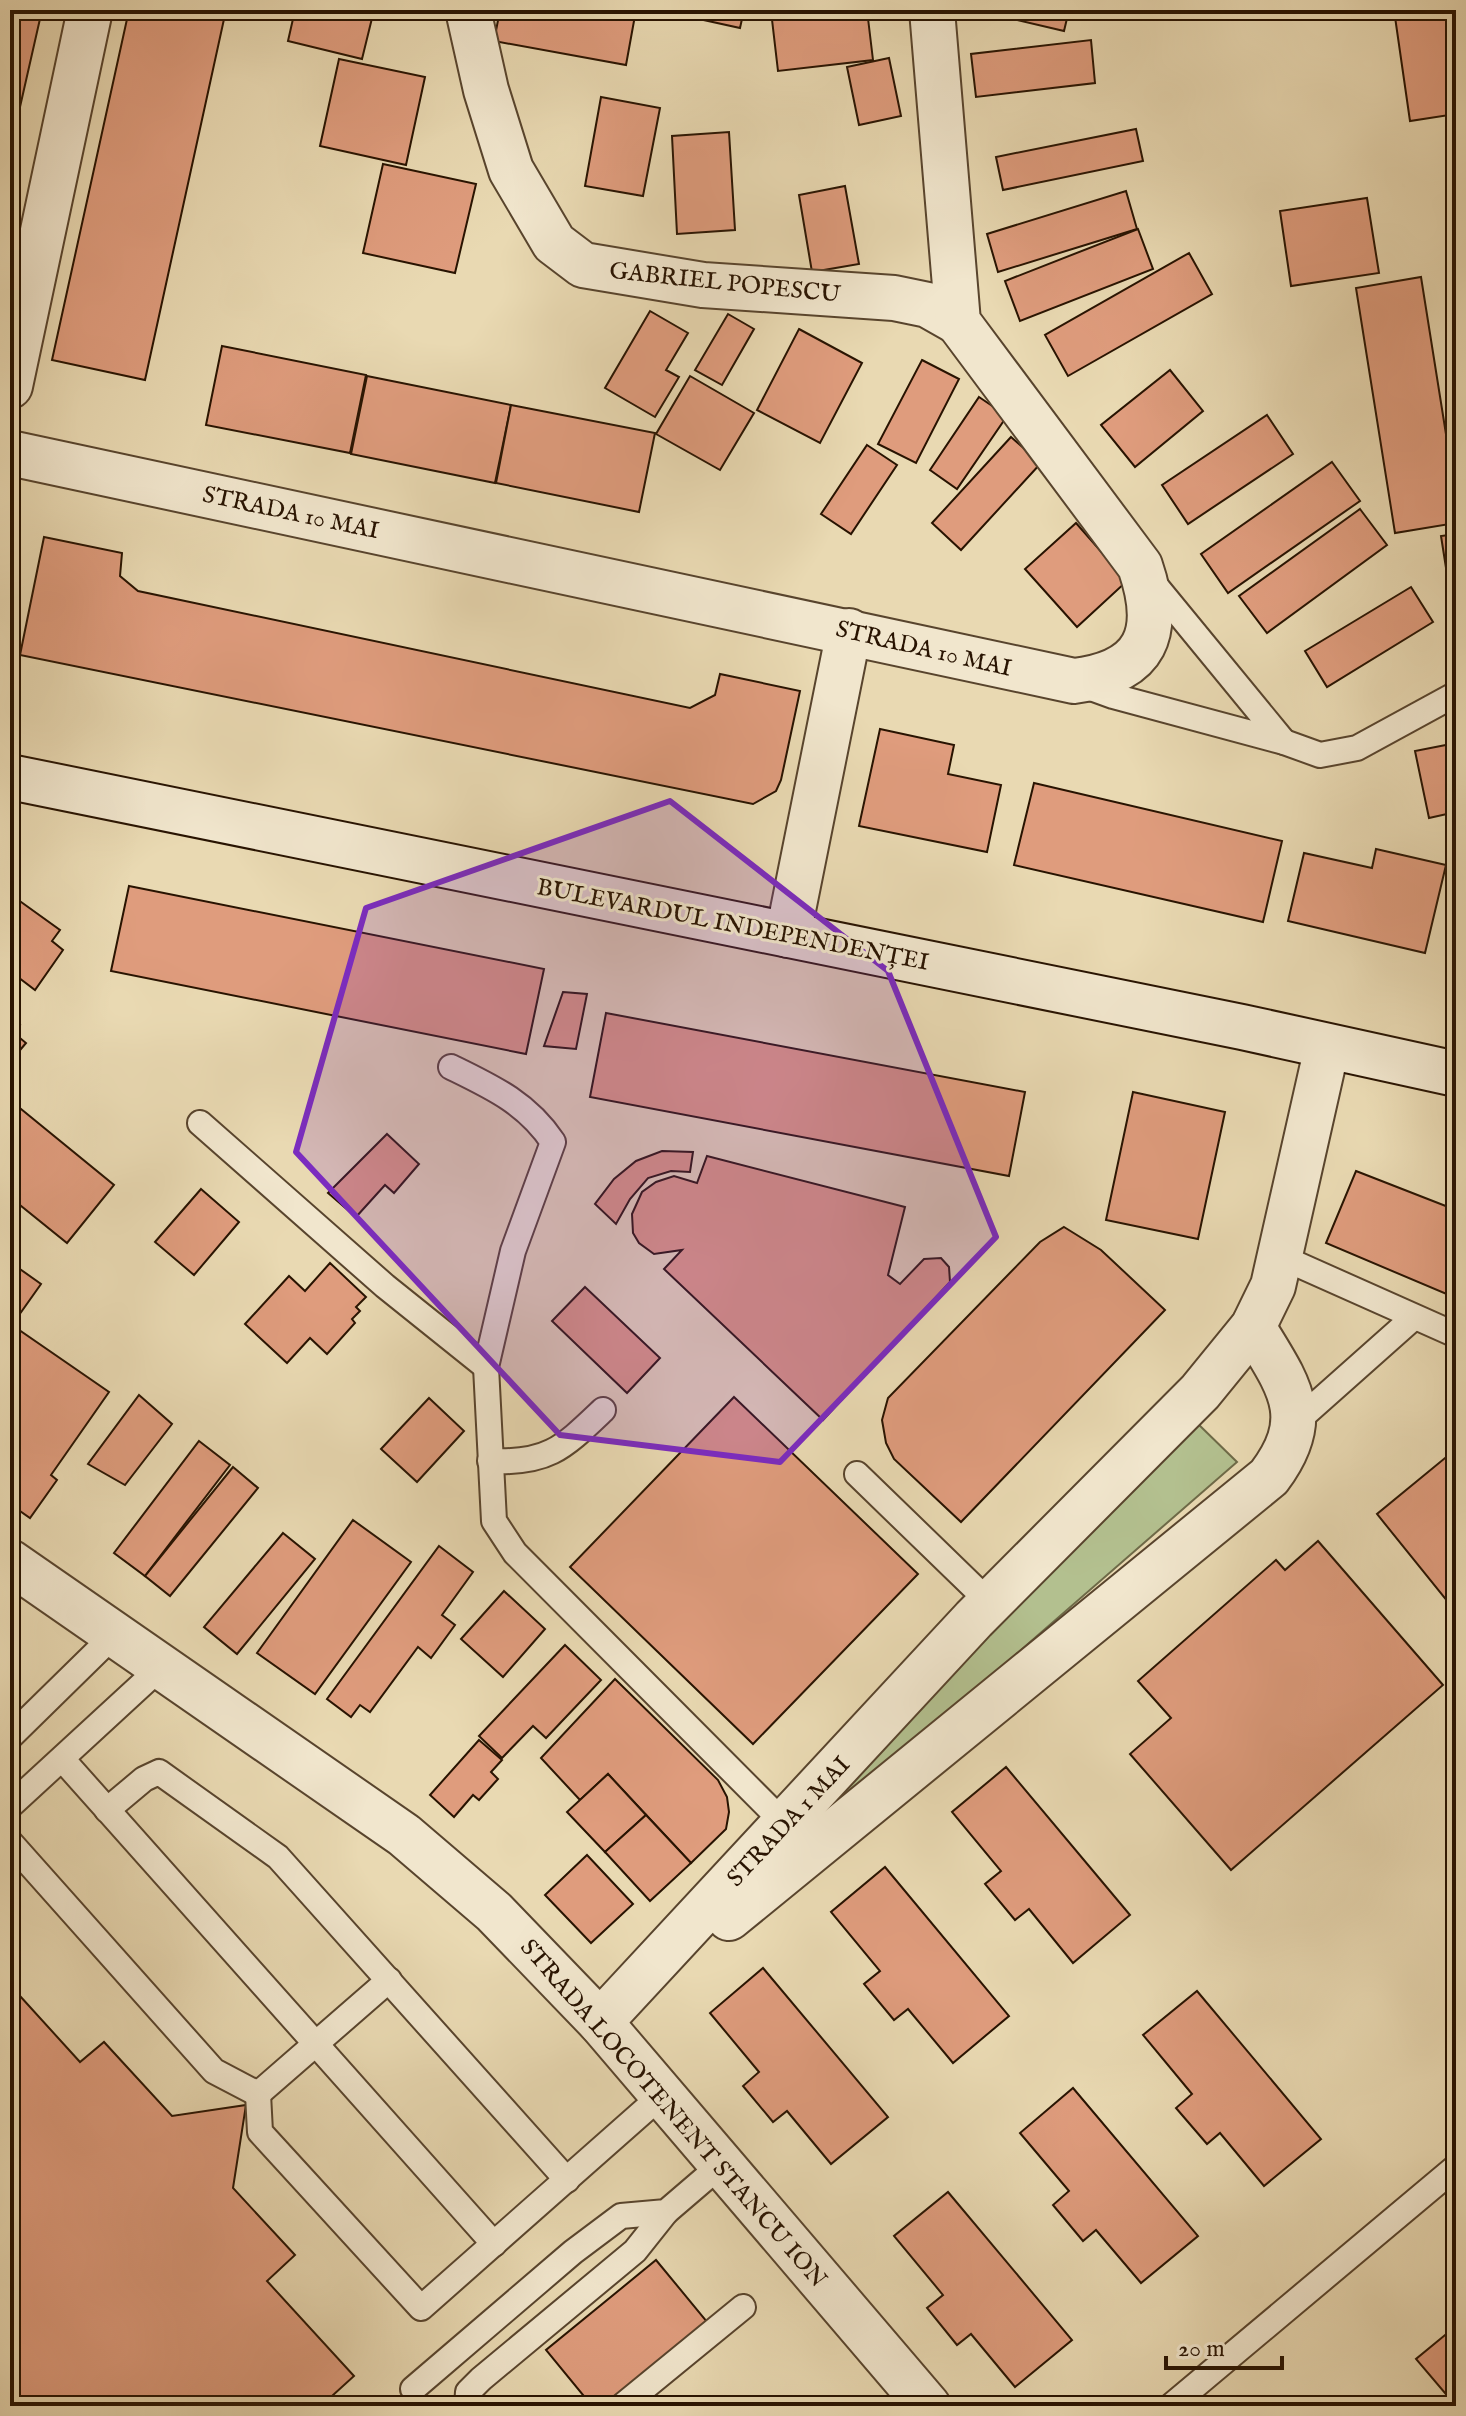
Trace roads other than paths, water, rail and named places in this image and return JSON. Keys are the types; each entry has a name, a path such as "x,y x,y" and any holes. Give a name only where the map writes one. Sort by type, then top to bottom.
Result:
{"street":[{"path":"10,386 90,10"},
{"name":"GABRIEL POPESCU","path":"468,10 486,90 511,170 554,243 583,265 703,285 894,298 928,305 958,322"},
{"path":"932,10 958,322"},
{"name":"STRADA 10 MAI","path":"10,453 1074,681 1104,677 1132,660 1150,632 1151,600 1140,566 958,322"},
{"path":"788,935 849,631"},
{"name":"BULEVARDUL INDEPENDENȚEI","path":"10,777 1456,1074"},
{"name":"STRADA 1 MAI","path":"600,2022 798,1838 982,1611 1200,1392 1253,1327 1273,1286 1281,1257 1327,1047"},
{"path":"798,1838 1254,1492 1291,1438 1294,1403 1253,1327"},
{"name":"STRADA LOCOTENENT STANCU ION","path":"10,1562 404,1835 452,1874 535,1952 600,2022 928,2406"}],"lane":[{"path":"1140,566 1284,742"},
{"path":"1074,681 1113,696 1284,742 1320,755 1357,748 1456,694"},
{"path":"451,1067 513,1098 541,1124 553,1142 513,1251 486,1367 494,1521 515,1553 798,1838"},
{"path":"200,1123 385,1286 486,1367"},
{"path":"1281,1257 1456,1335"},
{"path":"1291,1438 1413,1318"},
{"path":"490,1461 541,1459 572,1439 603,1410"},
{"path":"857,1474 982,1611"},
{"path":"10,1737 114,1635"},
{"path":"10,1806 161,1667"},
{"path":"63,1760 494,2244"},
{"path":"107,1810 144,1779 159,1772 278,1857 567,2180"},
{"path":"10,1842 214,2071 258,2094"},
{"path":"258,2094 389,1980"},
{"path":"258,2094 260,2132 421,2308 662,2095"},
{"path":"467,2406 468,2392 481,2379 635,2251 666,2212 722,2164"},
{"path":"1171,2406 1456,2167"},
{"path":"413,2389 573,2252 621,2216 666,2212"},
{"path":"622,2406 743,2307"}]}
